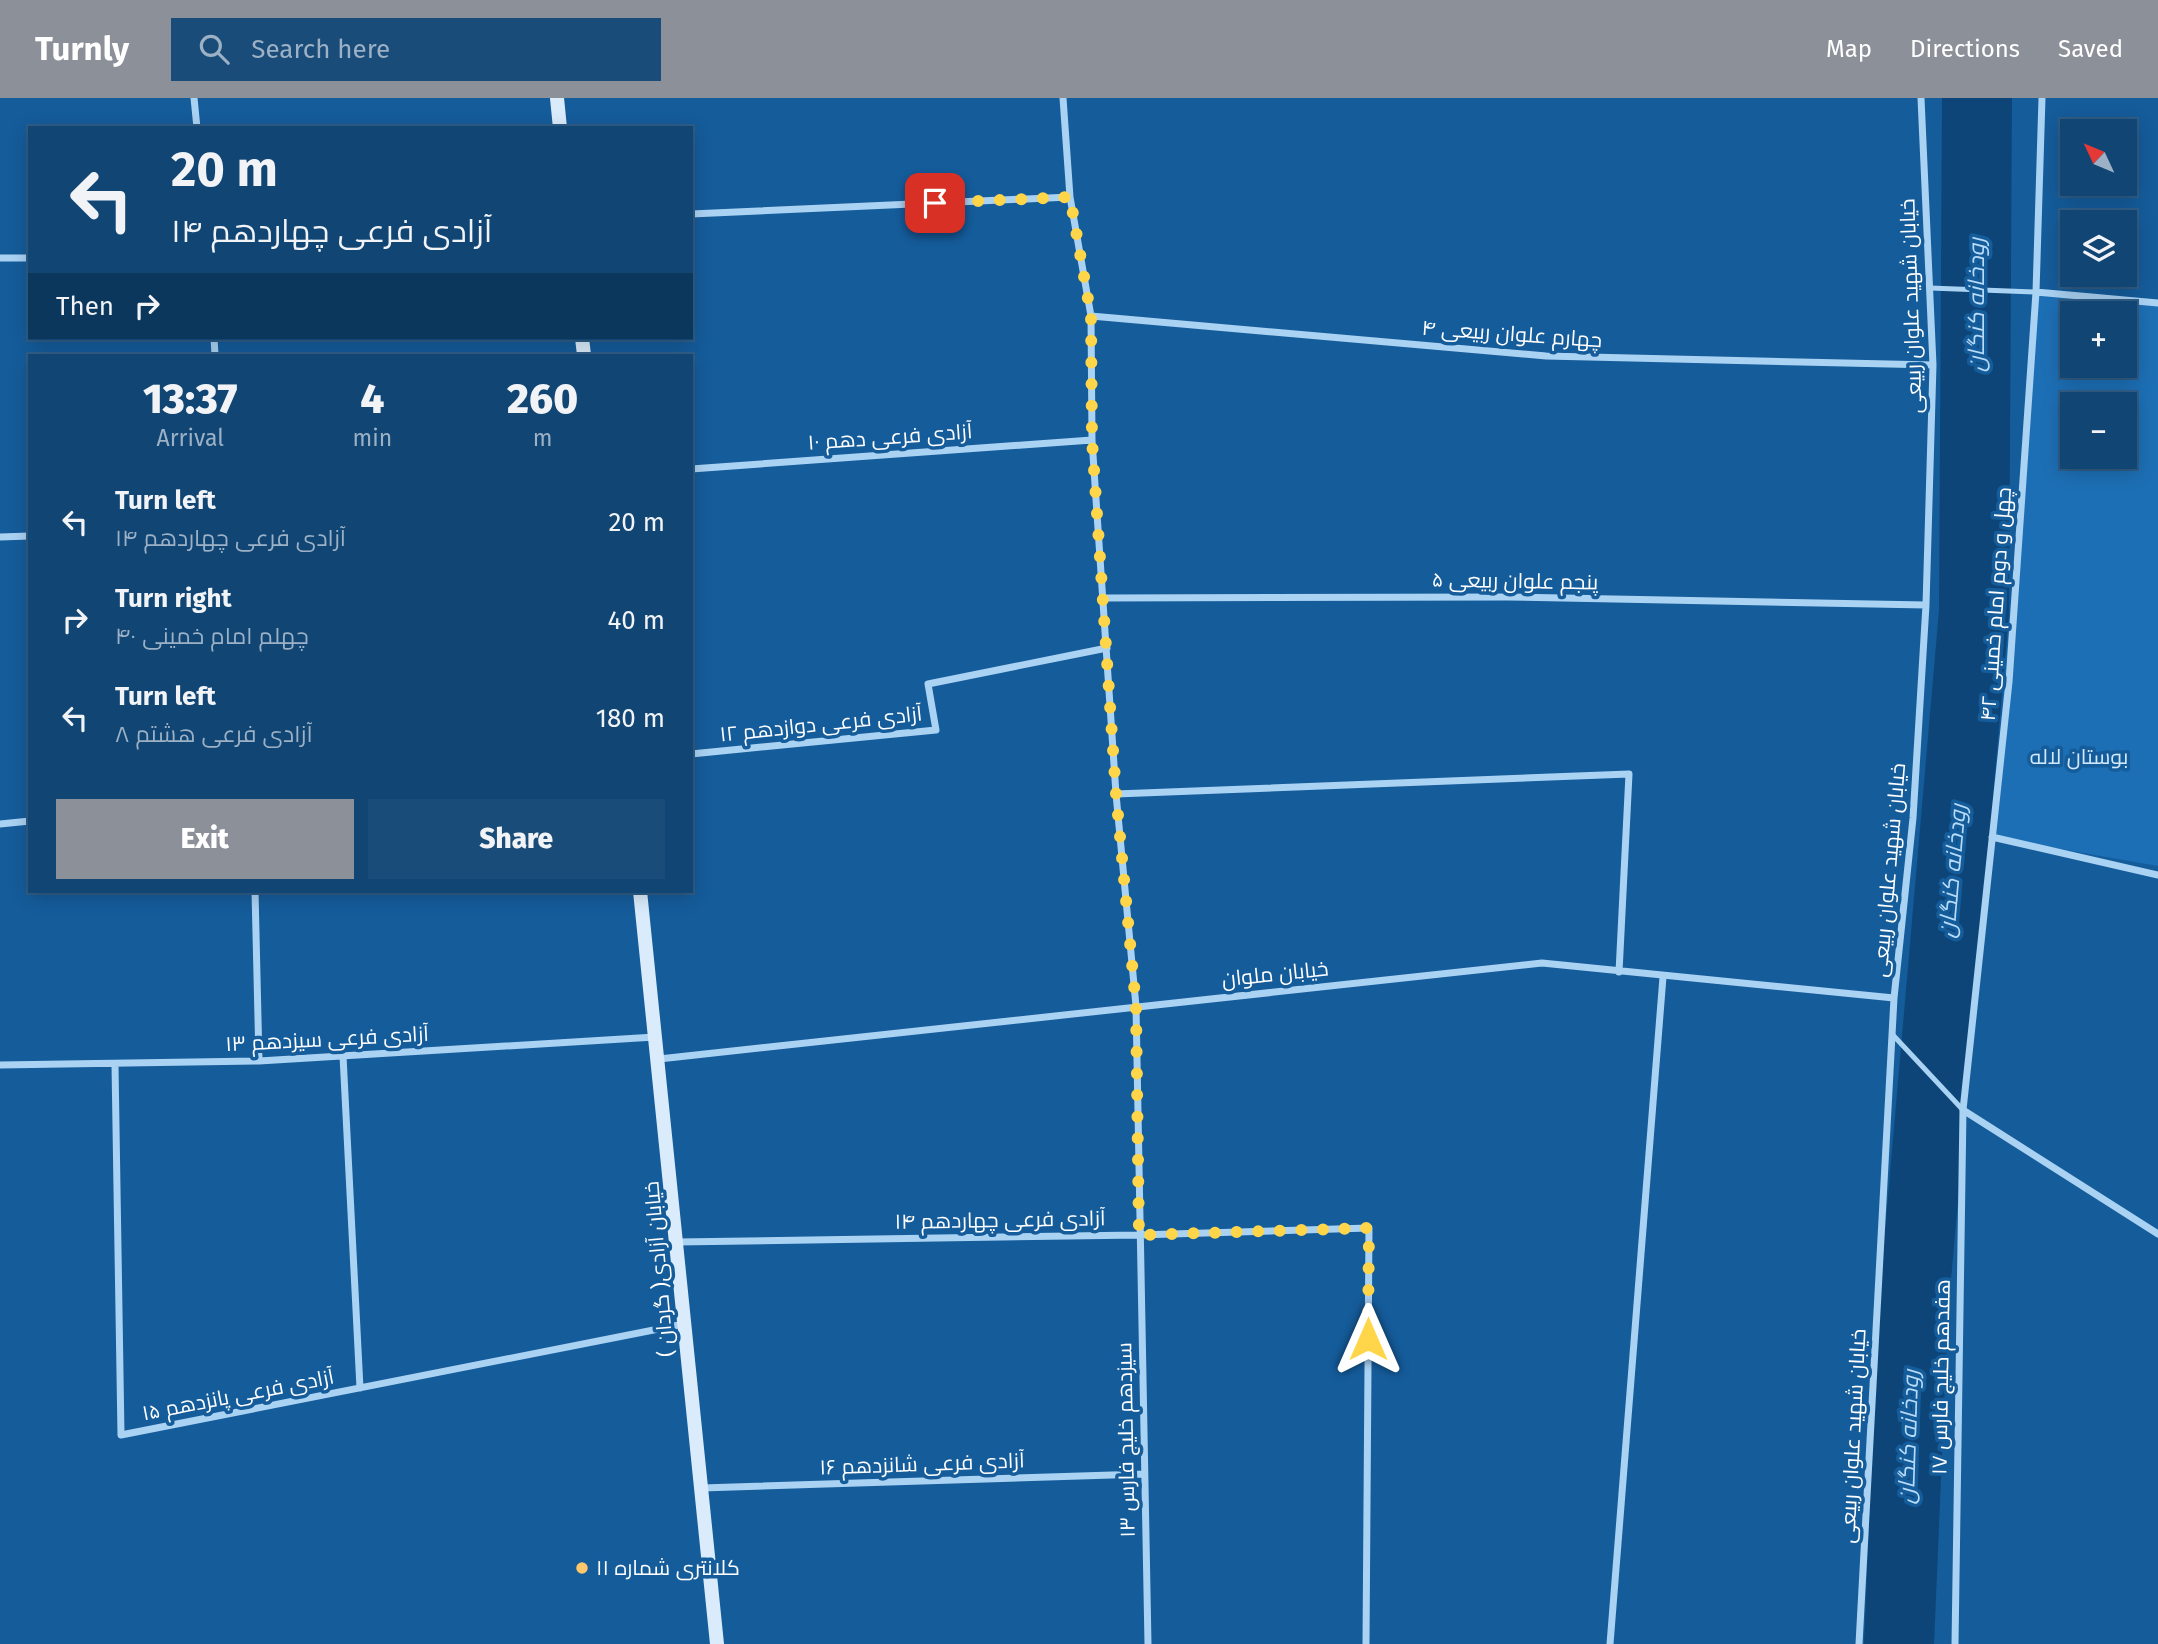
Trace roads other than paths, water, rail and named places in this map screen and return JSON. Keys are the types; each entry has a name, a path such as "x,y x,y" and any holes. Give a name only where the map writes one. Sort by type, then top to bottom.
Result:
{"main road":[{"path":"557,98 560,126"},
{"name":"خیابان آزادی( گردان )","path":"640,893 717,1644"}],"street":[{"path":"194,98 197,126"},
{"name":"سیزدهم خلیج فارس ۱۳","path":"1063,98 1070,197 1091,316 1092,440 1116,794 1136,1006 1148,1644"},
{"name":"خیابان شهید علوان ربیعی","path":"1859,1644 1894,998 1913,818 1926,605 1933,365 1921,98"},
{"name":"چهل و دوم امام خمینی ۴۲","path":"1963,1110 2009,682 2036,292 2042,98"},
{"path":"693,214 1070,197"},
{"path":"0,258 28,257"},
{"path":"2036,292 2158,303"},
{"name":"چهارم علوان ربیعی ۴","path":"1091,316 1546,356 1933,365"},
{"name":"آزادی فرعی دهم ۱۰","path":"693,469 1092,440"},
{"path":"0,537 28,536"},
{"name":"پنجم علوان ربیعی ۵","path":"1103,598 1507,597 1926,605"},
{"name":"آزادی فرعی دوازدهم ۱۲","path":"693,754 936,730 928,684 1107,648"},
{"path":"1116,794 1629,774 1619,972"},
{"path":"0,824 28,821"},
{"path":"1992,837 2158,875"},
{"path":"255,893 258,1061"},
{"name":"خیابان ملوان","path":"659,1059 1542,964 1894,998"},
{"path":"1610,1644 1663,977"},
{"name":"آزادی فرعی سیزدهم ۱۳","path":"0,1065 258,1061 656,1037"},
{"path":"343,1056 360,1388"},
{"name":"آزادی فرعی پانزدهم ۱۵","path":"115,1065 121,1436 685,1324"},
{"path":"1963,1110 2158,1234"},
{"name":"هفدهم خلیج فارس ۱۷","path":"1955,1644 1963,1110"},
{"name":"آزادی فرعی چهاردهم ۱۴","path":"677,1242 1139,1235 1369,1228 1366,1644"},
{"name":"آزادی فرعی شانزدهم ۱۶","path":"702,1488 1144,1474"}],"lane":[{"path":"1930,288 2036,292"},
{"path":"1892,1034 1963,1110"}],"waterway":[{"name":"رودخانه کنگان","path":"1899,1644 1913,1313 1974,612 1977,98"}],"place":[{"name":"کلانتری شماره ۱۱","path":"582,1568"}],"park label":[{"name":"بوستان لاله","path":"2079,757"}]}
